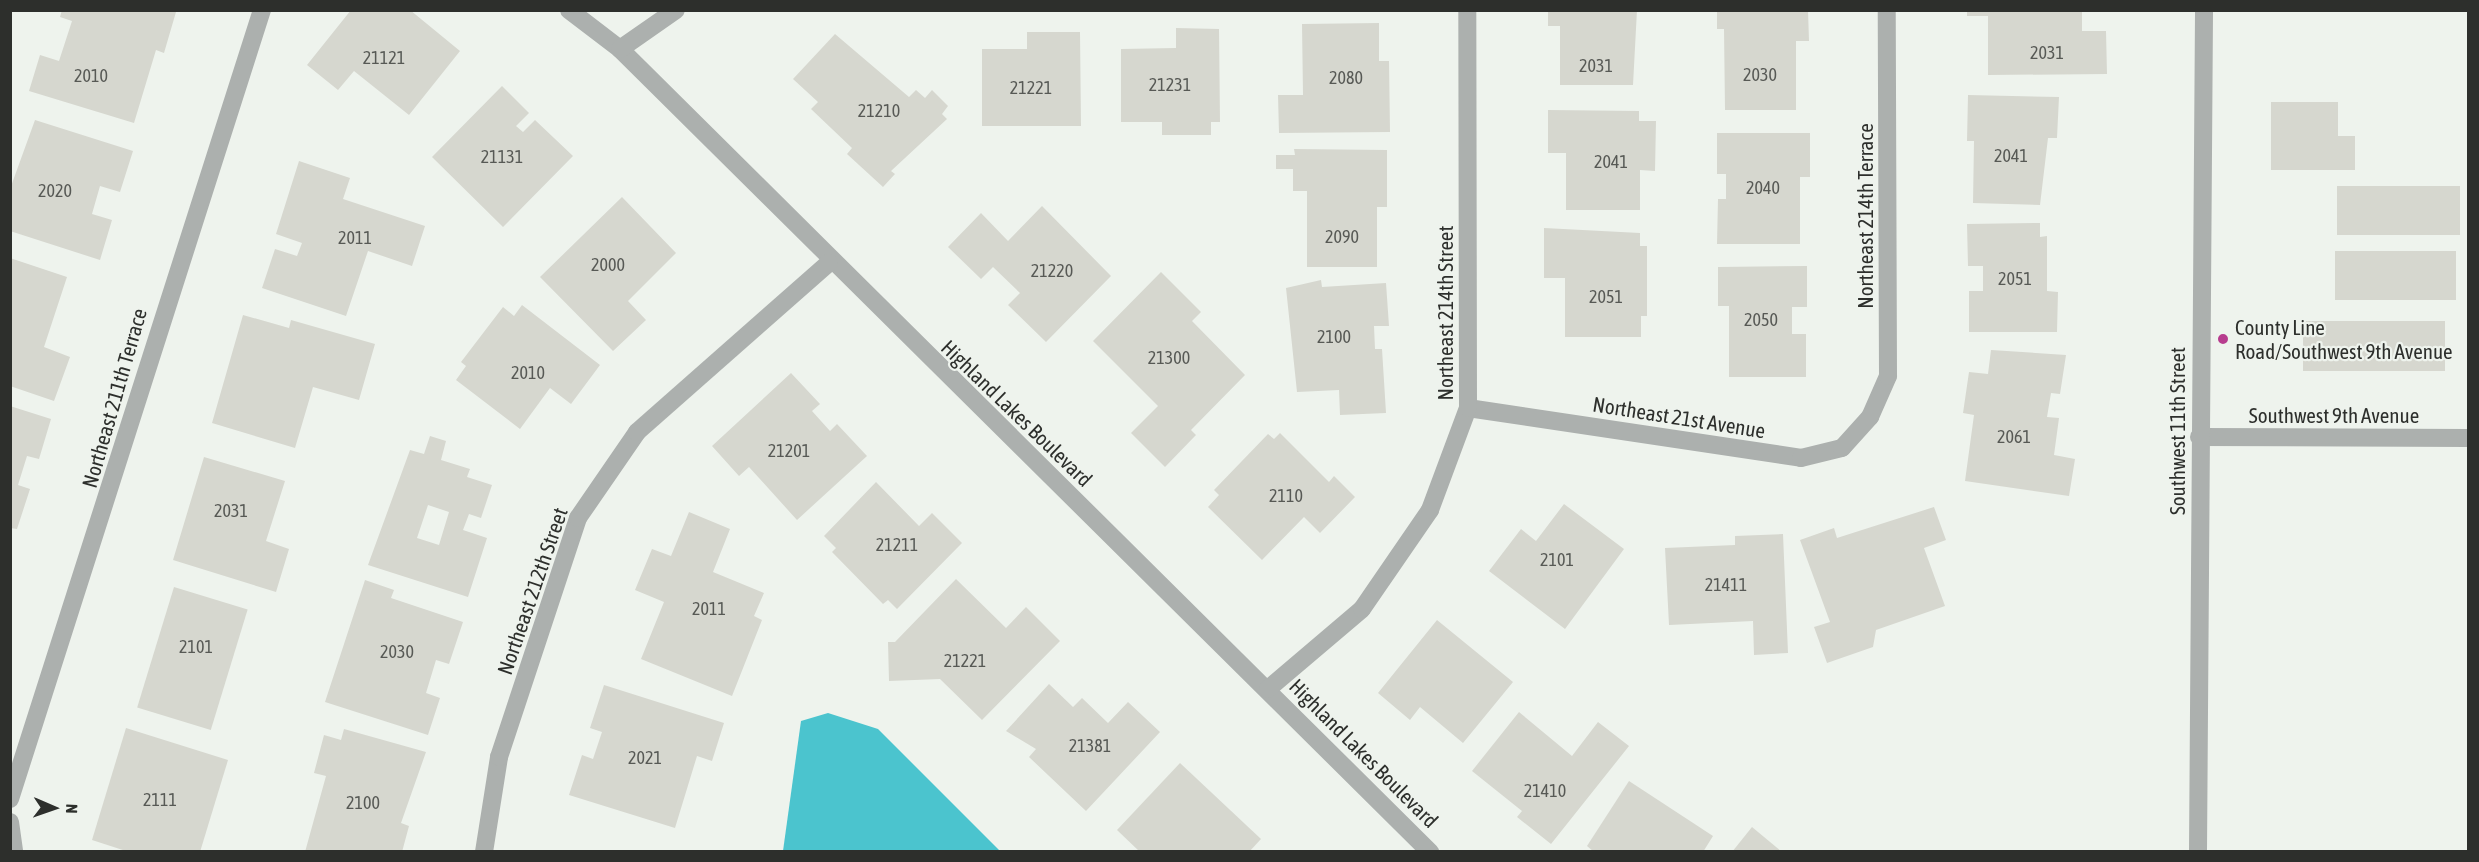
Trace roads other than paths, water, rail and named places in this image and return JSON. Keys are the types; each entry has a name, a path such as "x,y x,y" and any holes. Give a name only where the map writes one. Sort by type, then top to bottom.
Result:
{"street":[{"name":"Northeast 211th Terrace","path":"10,799 262,10"},
{"name":"Highland Lakes Boulevard","path":"569,10 620,49 829,262 1268,689 1430,852"},
{"path":"620,49 676,10"},
{"name":"Northeast 214th Street","path":"1268,689 1362,609 1430,510 1468,408 1467,10"},
{"name":"Northeast 214th Terrace","path":"1870,417 1888,376 1887,10"},
{"name":"Southwest 11th Street","path":"2198,852 2199,437 2204,10"},
{"name":"Northeast 212th Street","path":"484,852 499,757 578,518 637,432 829,262"},
{"name":"Northeast 21st Avenue","path":"1468,408 1801,458 1842,448 1870,417"},
{"name":"Southwest 9th Avenue","path":"2199,437 2469,438"},
{"path":"10,822 14,852"}],"water":[{"path":"828,713 878,729 1000,851 783,851 801,721"}],"place":[{"name":"County Line Road/Southwest 9th Avenue","path":"2223,339"}]}
